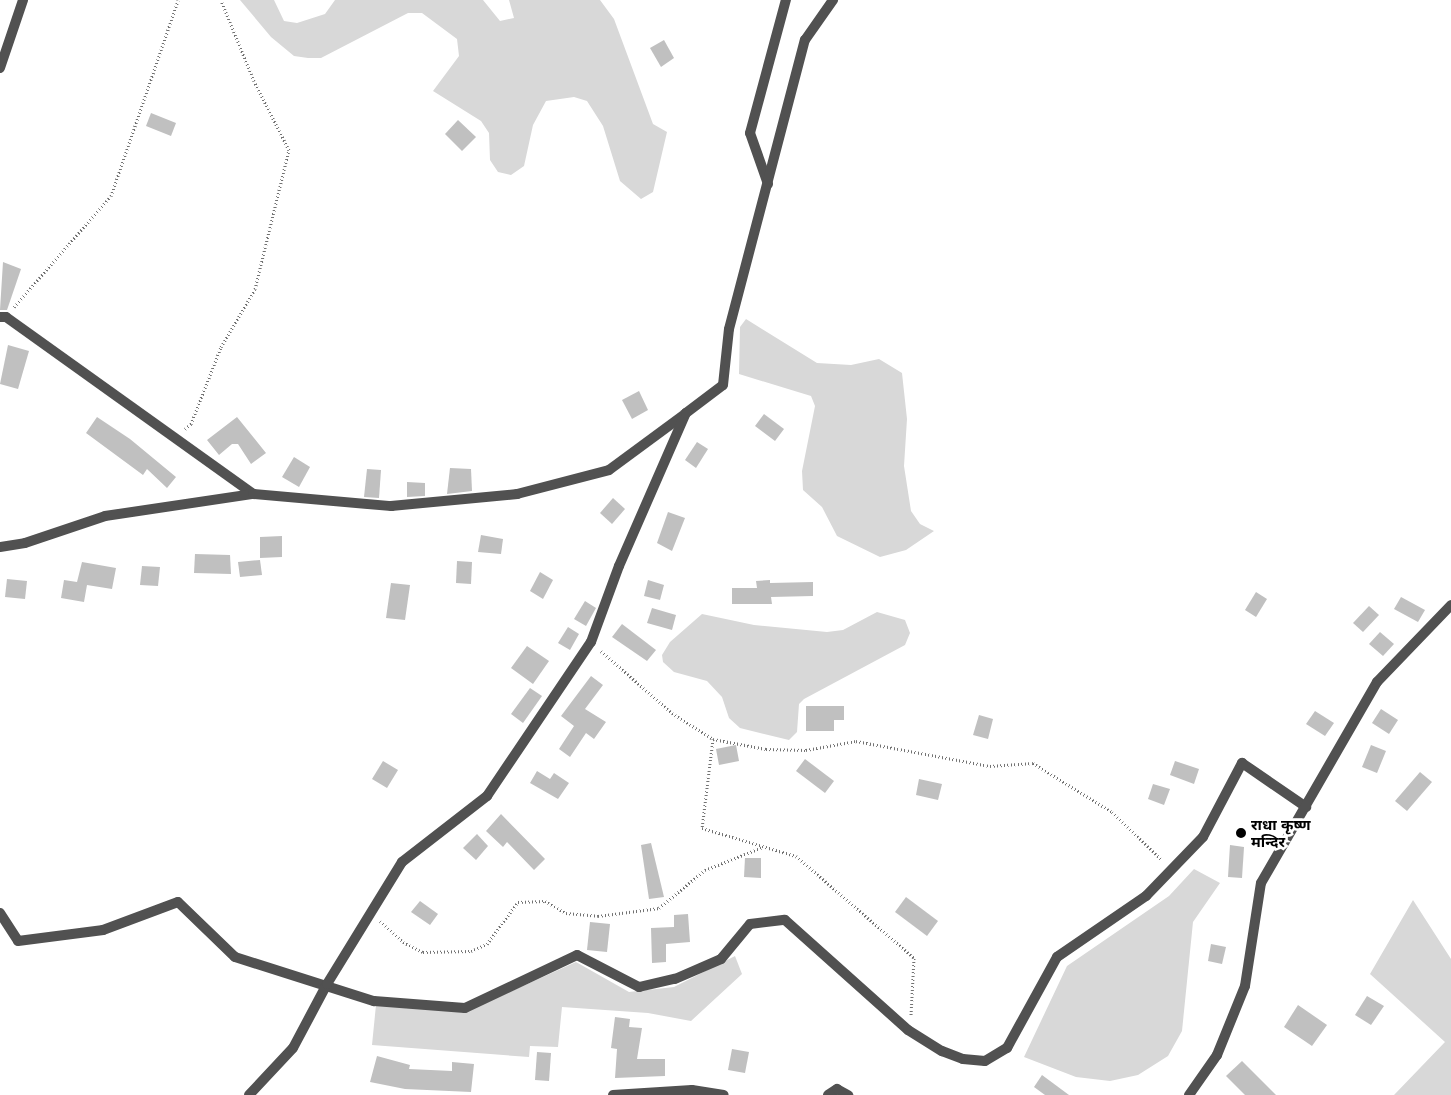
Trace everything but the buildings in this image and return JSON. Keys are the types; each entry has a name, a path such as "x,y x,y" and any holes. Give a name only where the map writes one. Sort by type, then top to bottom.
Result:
{"street":[{"path":"0,68 23,0"},
{"path":"768,184 750,132 786,0"},
{"path":"0,547 25,543 106,516 253,494 391,506 517,494 609,470 723,385 729,329 805,40 834,0"},
{"path":"3,317 253,494"},
{"path":"249,1095 293,1048 327,984 402,862 487,796 591,642 619,566 686,413"},
{"path":"1190,1095 1217,1055 1245,986 1261,883 1377,682 1451,605"},
{"path":"0,913 18,941 103,930 178,902 235,957 288,976 327,984 374,1001 465,1008 577,955 640,987 676,979 721,959 750,924 785,920 908,1030 963,1059 985,1061 1006,1048 1058,957 1146,896 1174,871 1203,837 1242,763 1306,806"},
{"path":"614,1095 692,1090 724,1095"},
{"path":"828,1095 837,1090 848,1095"}],"path":[{"path":"3,317 111,196 178,0"},
{"path":"173,438 191,424 222,347 256,290 289,150 254,81 221,0"},
{"path":"591,642 672,713 713,739 766,749 806,750 856,741 990,766 1034,763 1112,812 1174,871"},
{"path":"713,739 702,828 796,856 914,958 915,986 908,1030"},
{"path":"371,912 403,942 423,952 470,951 487,944 518,902 545,901 566,912 598,916 659,908 705,870 764,846"}],"shaded area":[{"path":"240,0 274,0 284,21 297,23 325,14 335,0 483,0 500,21 514,18 509,0 600,0 614,19 653,124 667,132 653,192 641,199 620,181 603,126 587,101 574,97 546,101 533,125 524,166 511,175 498,172 490,160 489,133 481,121 433,91 459,56 457,39 422,13 408,13 321,58 308,58 294,56 271,37"},
{"path":"746,319 817,363 851,365 879,359 902,373 907,419 904,466 911,511 920,524 934,531 906,550 880,557 837,536 822,507 803,490 802,471 815,406 811,396 739,374 740,327"},
{"path":"877,612 905,620 910,633 905,645 804,699 799,704 797,732 789,740 740,728 729,718 722,697 707,681 674,672 663,662 662,655 670,642 702,614 754,625 827,632 843,630"},
{"path":"1194,869 1220,883 1193,922 1182,1031 1168,1056 1138,1075 1110,1081 1076,1077 1024,1057 1067,966 1169,896"},
{"path":"1413,900 1451,959 1451,1095 1394,1095 1445,1042 1370,974"},
{"path":"735,956 742,974 691,1021 648,1013 562,1007 558,1047 530,1046 529,1057 372,1045 376,1005 465,1012 576,962 629,992 674,987"}],"place":[{"name":"राधा कृष्ण मन्दिर","path":"1241,833"}]}
